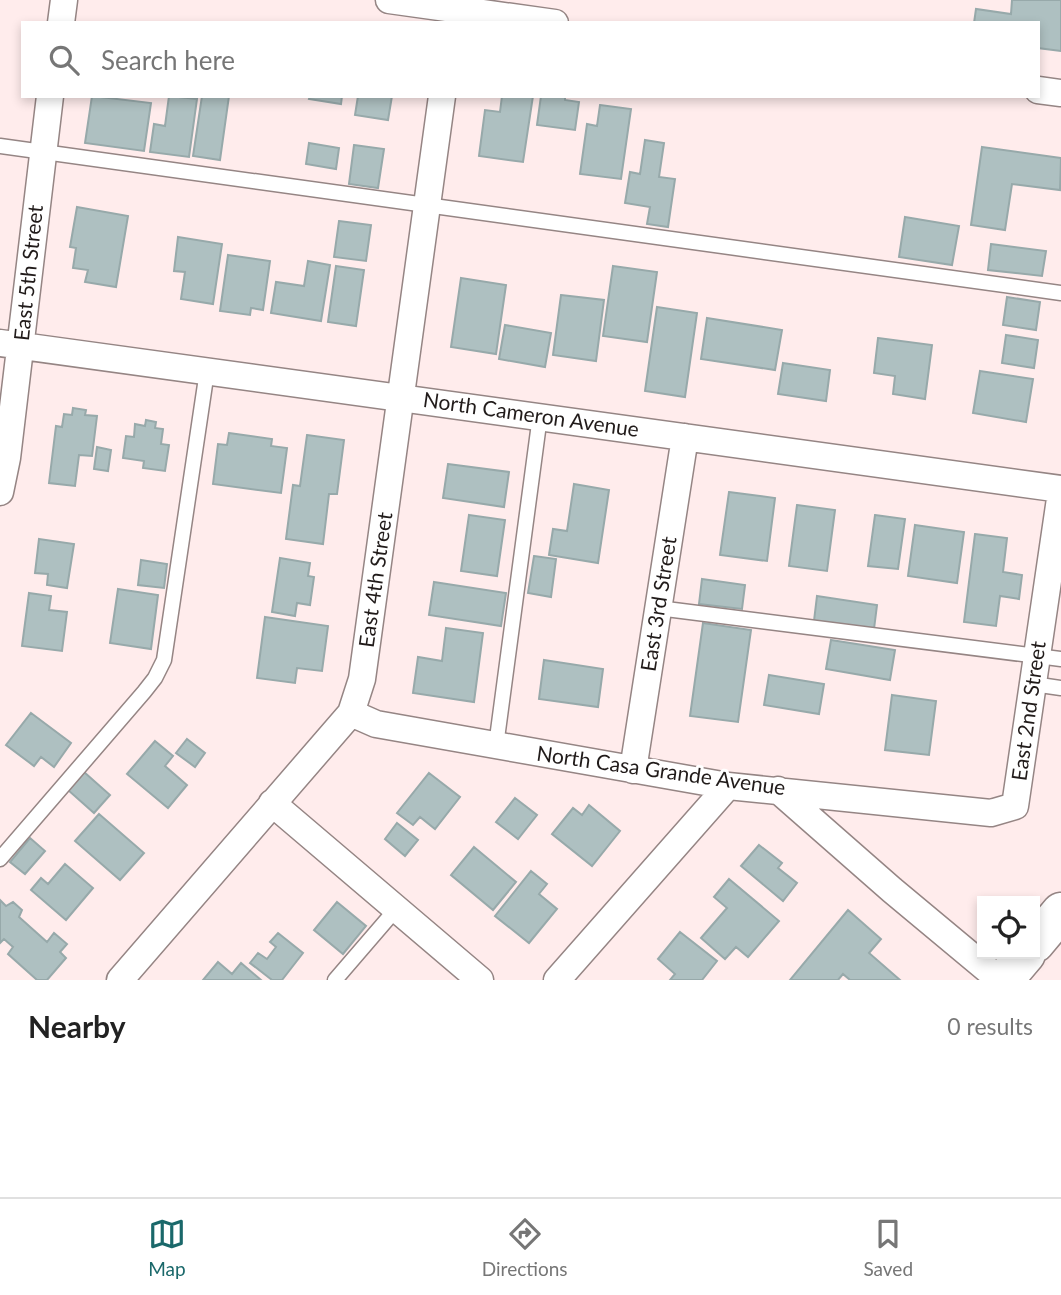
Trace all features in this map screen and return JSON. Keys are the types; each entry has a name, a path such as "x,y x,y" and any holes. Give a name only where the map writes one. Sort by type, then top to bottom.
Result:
{"main road":[{"path":"1040,937 1061,912"},
{"path":"1002,980 1021,959"}],"street":[{"path":"61,21 64,0"},
{"path":"389,0 539,21"},
{"path":"1040,90 1061,93"},
{"name":"East 5th Street","path":"0,492 7,458 10,344 50,98"},
{"name":"East 4th Street","path":"120,980 351,713 362,679 442,98"},
{"name":"North Cameron Avenue","path":"10,344 540,416 1061,491"},
{"name":"East 3rd Street","path":"633,770 685,437"},
{"name":"East 2nd Street","path":"1015,806 1033,684 1049,658 1061,491"},
{"name":"North Casa Grande Avenue","path":"351,713 376,724 728,786 991,813 1015,806"},
{"path":"556,980 728,786"},
{"path":"778,790 892,890 1002,980"},
{"path":"272,803 480,980"}],"lane":[{"path":"0,146 1061,293"},
{"path":"0,859 144,692 164,660 207,371"},
{"path":"496,746 540,416"},
{"path":"658,608 1049,658"},
{"path":"1033,684 1061,688"},
{"path":"335,980 397,908"}],"building":[{"path":"1012,0 1061,0 1061,51 1040,48 1040,21 974,21 976,9 1011,14"},
{"path":"92,98 151,103 144,151 85,143"},
{"path":"169,98 197,99 189,157 150,152 154,124 165,126"},
{"path":"202,98 229,98 220,160 193,156"},
{"path":"309,98 342,98 341,104"},
{"path":"358,98 392,98 388,120 355,115"},
{"path":"502,98 533,98 523,162 479,156 485,110 500,112"},
{"path":"541,98 565,98 579,102 575,130 537,125"},
{"path":"600,105 631,109 621,179 580,174 587,124 597,126"},
{"path":"645,140 664,143 659,177 675,179 668,227 647,224 650,207 625,203 630,172 640,174"},
{"path":"309,143 339,148 336,169 306,164"},
{"path":"354,145 384,149 378,188 349,184"},
{"path":"982,147 1061,158 1060,190 1012,184 1005,230 971,225"},
{"path":"77,207 128,216 116,287 85,282 88,270 73,268 76,248 70,247"},
{"path":"905,217 959,226 952,265 899,257"},
{"path":"339,221 371,225 366,261 334,257"},
{"path":"178,237 222,244 213,304 181,299 185,272 174,271"},
{"path":"991,244 1046,251 1042,276 988,270"},
{"path":"228,255 270,261 263,310 251,308 250,315 220,311"},
{"path":"308,261 330,265 321,321 271,313 276,282 304,286"},
{"path":"336,266 364,270 356,326 328,322"},
{"path":"613,266 657,272 647,342 603,336"},
{"path":"461,278 506,285 496,354 451,347"},
{"path":"561,295 604,300 596,361 553,355"},
{"path":"1007,297 1040,302 1036,330 1003,325"},
{"path":"657,307 697,313 685,397 645,391"},
{"path":"707,318 782,330 775,370 701,359"},
{"path":"505,325 551,333 545,367 499,359"},
{"path":"1006,335 1038,340 1034,368 1002,363"},
{"path":"878,338 932,345 925,399 893,394 895,376 874,373"},
{"path":"783,363 830,370 826,401 778,394"},
{"path":"980,371 1033,379 1026,422 973,413"},
{"path":"73,408 86,410 85,415 97,416 92,456 79,455 75,486 49,483 56,426 62,427 64,414 72,415"},
{"path":"146,420 156,422 155,428 163,429 161,444 169,445 165,471 143,468 144,461 123,458 126,436 134,437 135,424 145,426"},
{"path":"229,433 272,439 271,446 287,448 281,493 213,484 218,444 227,445"},
{"path":"307,435 344,440 337,494 329,494 323,544 286,539 293,485 300,486"},
{"path":"97,447 111,450 108,471 94,469"},
{"path":"448,464 509,472 504,507 443,498"},
{"path":"574,484 609,490 598,563 549,555 553,529 567,531"},
{"path":"729,492 775,498 767,561 720,555"},
{"path":"797,505 835,510 827,571 789,566"},
{"path":"469,515 505,520 497,576 461,571"},
{"path":"875,515 905,519 898,569 868,566"},
{"path":"915,525 964,532 957,583 908,576"},
{"path":"975,534 1007,538 1003,572 1022,575 1019,599 1000,596 996,626 964,622"},
{"path":"39,539 74,544 67,588 47,585 48,574 35,573"},
{"path":"534,556 556,559 551,597 528,593"},
{"path":"280,558 310,563 308,576 314,577 310,605 297,603 295,616 272,612"},
{"path":"141,560 167,564 164,588 138,585"},
{"path":"702,579 745,585 742,609 699,604"},
{"path":"434,582 506,593 501,626 429,615"},
{"path":"118,589 158,595 151,649 110,643"},
{"path":"29,593 51,596 49,610 67,612 62,651 22,646"},
{"path":"817,596 877,605 874,629 814,621"},
{"path":"265,617 328,626 322,671 297,668 295,683 257,678"},
{"path":"703,623 751,630 738,722 690,716"},
{"path":"446,628 483,633 474,702 413,693 418,657 442,661"},
{"path":"831,640 895,650 890,680 826,669"},
{"path":"544,660 603,669 598,707 539,699"},
{"path":"769,675 824,684 819,714 764,705"},
{"path":"892,695 936,701 929,755 885,750"},
{"path":"31,713 71,743 54,767 41,757 34,766 6,745"},
{"path":"187,739 205,753 195,767 176,753"},
{"path":"155,741 173,756 165,766 187,785 168,808 127,774"},
{"path":"84,772 110,795 94,813 68,790"},
{"path":"429,773 460,797 435,829 420,817 413,825 397,813"},
{"path":"515,798 537,815 518,839 496,822"},
{"path":"589,805 620,831 592,866 552,834 573,808 582,815"},
{"path":"99,814 144,853 120,880 75,841"},
{"path":"397,823 418,840 405,856 385,839"},
{"path":"30,838 45,851 25,874 10,862"},
{"path":"759,845 782,863 778,868 797,883 783,901 741,866"},
{"path":"474,847 516,882 493,910 451,875"},
{"path":"65,864 93,888 66,920 31,890 41,878 48,884"},
{"path":"531,871 547,884 539,894 557,909 529,943 495,916"},
{"path":"729,879 779,921 748,957 736,947 725,959 701,938 727,908 714,897"},
{"path":"0,900 6,906 13,902 22,910 19,917 47,942 54,933 67,944 60,952 66,958 47,980 37,980 8,954 13,947 4,939 0,943"},
{"path":"337,902 366,926 343,954 314,930"},
{"path":"848,910 881,939 869,953 900,980 850,980 843,974 838,980 790,980"},
{"path":"680,932 717,961 702,980 670,980 675,974 658,959"},
{"path":"278,933 303,953 282,980 272,980 250,963 258,953 267,959 276,947 270,942"},
{"path":"218,962 232,974 241,963 261,980 203,980"}]}
